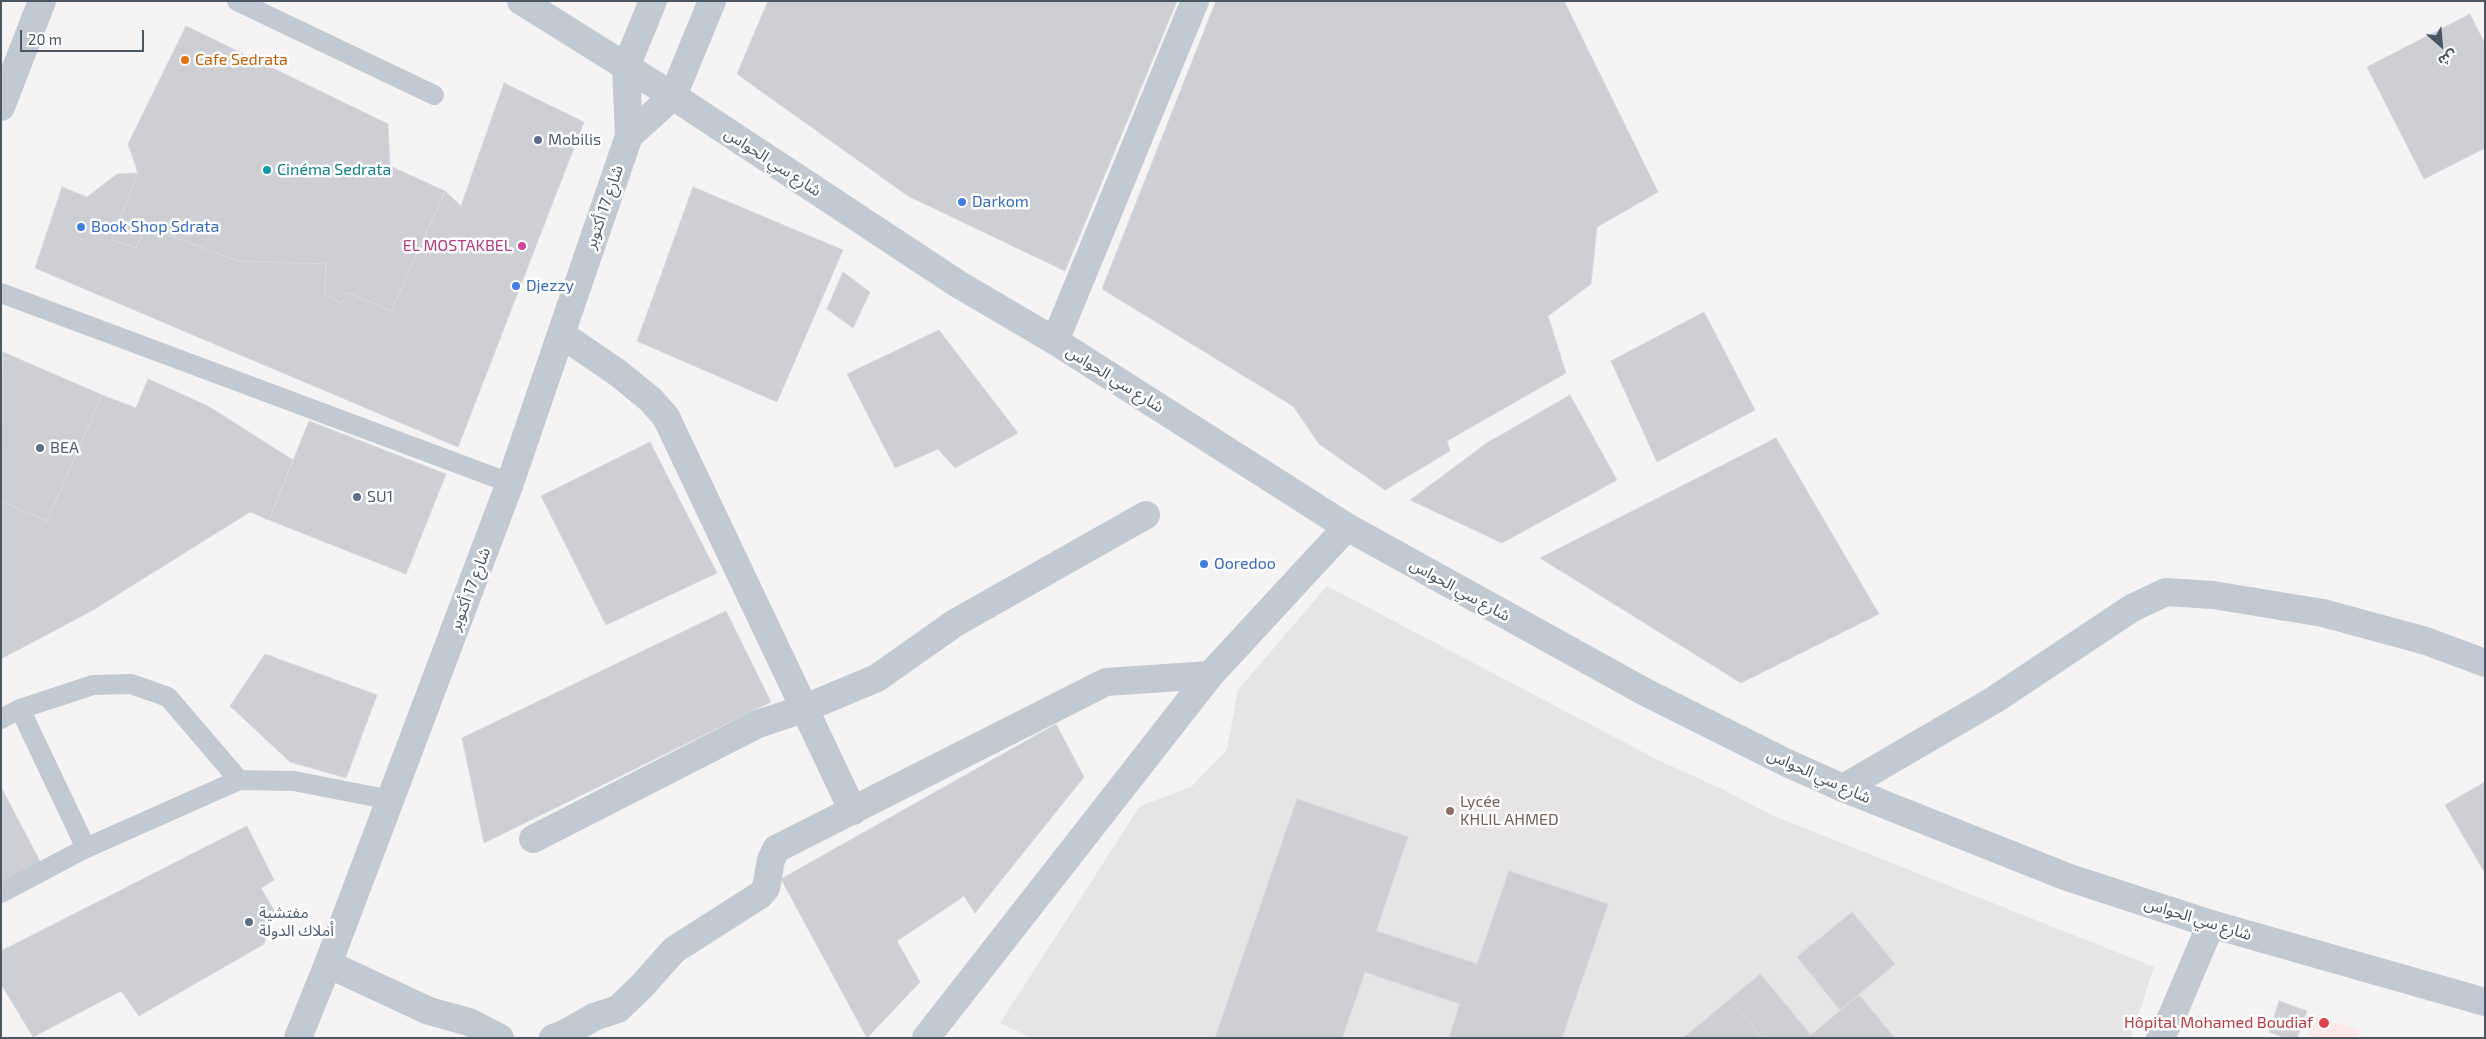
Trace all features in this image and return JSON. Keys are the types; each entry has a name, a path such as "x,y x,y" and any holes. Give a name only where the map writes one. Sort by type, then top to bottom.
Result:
{"street":[{"path":"1,107 42,1"},
{"name":"شارع سي الحواس","path":"521,1 673,96 958,284 1055,341 1347,527 1645,692 1786,763 1898,811 2067,877 2211,924 2485,1002"},
{"path":"629,136 626,67 653,1"},
{"path":"629,136 673,96 712,1"},
{"path":"1055,341 1195,1"},
{"name":"شارع 17 أكتوبر","path":"298,1038 391,800 510,483 629,136"},
{"path":"561,334 618,373 651,400 666,417 736,560 803,709 853,811"},
{"path":"533,839 758,724 803,709 877,678 955,623 1146,515"},
{"path":"926,1038 1210,675 1347,527"},
{"path":"1844,788 1994,700 2132,608 2166,592 2213,595 2323,613 2426,641 2485,664"},
{"path":"553,1038 594,1017 618,1009 641,987 674,950 760,895 766,888 773,854 776,849 1106,682 1210,675"},
{"path":"2160,1038 2172,1016 2211,924"},
{"path":"328,964 429,1011 469,1022 500,1038"}],"lane":[{"path":"237,1 434,95"},
{"path":"1,293 510,483"},
{"path":"1,719 20,709 93,685 131,684 168,697 239,780"},
{"path":"20,709 86,848"},
{"path":"1,893 86,848 239,780 294,781 391,800"}],"shaded area":[{"name":"Lycée KHLIL AHMED","path":"1327,586 1660,761 1720,788 1774,816 2154,967 2131,1038 1032,1038 1000,1023 1140,806 1191,787 1227,750 1238,690"},
{"name":"Hôpital Mohamed Boudiaf","path":"2313,1016 2359,1030 2357,1038 2308,1038"}],"building":[{"path":"768,1 1177,1 1065,271 908,196 737,74"},
{"path":"1216,1 1564,1 1658,192 1597,227 1591,284 1548,316 1566,373 1447,441 1450,451 1385,490 1319,444 1293,406 1102,289"},
{"path":"2470,14 2485,44 2485,148 2424,179 2367,67"},
{"name":"Cinéma Sedrata","path":"186,26 388,124 390,166 445,191 391,311 347,292 342,303 325,295 326,264 238,261 145,226 136,248 112,240 138,173 128,144"},
{"path":"504,83 584,122 458,447 35,268 62,187 87,197 117,174 138,173 112,240 136,248 145,226 238,261 326,264 325,295 342,303 347,292 391,311 445,191 461,206"},
{"path":"693,187 843,250 777,402 637,341"},
{"path":"843,272 870,292 853,328 827,309"},
{"path":"1704,312 1755,410 1657,462 1611,361"},
{"path":"939,330 1018,433 955,468 938,449 895,468 847,374"},
{"name":"BEA","path":"3,352 102,395 47,521 1,501"},
{"path":"148,379 208,406 293,460 269,520 250,512 93,610 1,659 1,501 47,521 102,395 136,408"},
{"path":"1570,395 1617,480 1502,543 1410,500 1487,443"},
{"name":"SU1","path":"309,421 446,474 406,574 269,520"},
{"path":"1776,438 1879,614 1741,683 1540,558"},
{"path":"650,442 717,573 606,625 541,496"},
{"path":"726,611 771,702 484,843 462,738"},
{"path":"265,654 377,695 346,778 290,762 230,706"},
{"path":"1056,724 1084,777 975,913 964,896 897,941 920,982 867,1038 781,879"},
{"path":"2485,782 2485,873 2445,805"},
{"path":"1,787 43,867 1,885"},
{"path":"1297,799 1408,837 1376,931 1477,964 1509,871 1608,904 1562,1038 1449,1038 1460,1004 1365,972 1342,1038 1215,1038"},
{"path":"247,826 274,880 261,888 275,912 264,944 139,1016 121,991 33,1037 1,984 1,951"},
{"path":"1852,912 1895,964 1840,1010 1797,957"},
{"path":"1760,974 1811,1035 1807,1038 1762,1038 1730,999"},
{"path":"1859,995 1895,1038 1807,1038 1811,1035"},
{"path":"1730,999 1762,1038 1683,1038"},
{"path":"2279,1001 2307,1011 2297,1038 2285,1038 2269,1032"}],"place":[{"name":"Cafe Sedrata","path":"185,60"},
{"name":"Mobilis","path":"538,140"},
{"name":"Cinéma Sedrata","path":"267,170"},
{"name":"Darkom","path":"962,202"},
{"name":"Book Shop Sdrata","path":"81,227"},
{"name":"EL MOSTAKBEL","path":"522,246"},
{"name":"Djezzy","path":"516,286"},
{"name":"BEA","path":"40,448"},
{"name":"SU1","path":"357,497"},
{"name":"Ooredoo","path":"1204,564"},
{"name":"Lycée KHLIL AHMED","path":"1450,811"},
{"name":"مفتشية أملاك الدولة","path":"249,922"},
{"name":"Hôpital Mohamed Boudiaf","path":"2324,1023"}]}
